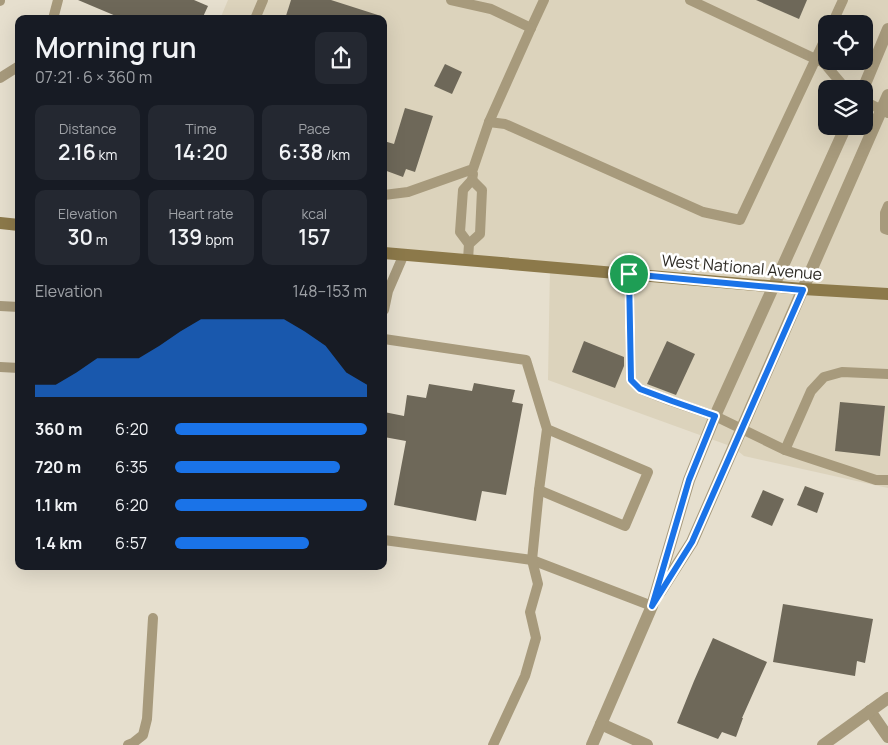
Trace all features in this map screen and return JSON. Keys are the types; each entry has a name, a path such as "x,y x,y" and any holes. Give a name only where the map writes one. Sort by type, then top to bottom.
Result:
{"main road":[{"path":"0,224 15,225"},
{"name":"West National Avenue","path":"387,253 803,290 888,294"}],"street":[{"path":"867,80 888,29"},
{"path":"652,606 692,542 741,428 885,111 888,95"},
{"path":"592,745 652,606 689,480 715,416 842,135"},
{"path":"823,745 888,698"},
{"path":"870,711 888,737"},
{"path":"601,724 647,745"}],"lane":[{"path":"54,15 58,0"},
{"path":"257,15 263,0"},
{"path":"451,0 490,9 531,28"},
{"path":"468,260 469,244 460,232 463,190 472,180 489,122 544,0"},
{"path":"690,0 818,60"},
{"path":"836,15 843,0"},
{"path":"489,122 505,124 703,212 740,220 818,65"},
{"path":"0,78 15,69"},
{"path":"828,70 838,80"},
{"path":"873,105 885,111"},
{"path":"387,195 408,192 474,169"},
{"path":"469,244 480,234 482,190 472,180"},
{"path":"888,206 885,212 885,229 888,230"},
{"path":"387,296 404,254"},
{"path":"629,274 631,380 640,389 715,416 784,450 876,480 888,480"},
{"path":"0,306 15,308"},
{"path":"387,339 526,360 547,429 532,560 538,584 530,612 536,638 525,676 493,745"},
{"path":"0,367 15,368"},
{"path":"784,450 811,391 824,377 842,372 888,374"},
{"path":"539,490 625,526 648,472 547,429"},
{"path":"387,540 532,560 652,606"},
{"path":"128,745 142,735 148,718 153,618"}],"shaded area":[{"path":"228,0 888,0 888,488 744,456 733,447 548,380 550,267 387,253 387,15 222,15"}],"building":[{"path":"78,0 194,0 208,6 204,15 114,15"},
{"path":"291,0 331,0 378,15 286,15"},
{"path":"756,0 807,0 799,19"},
{"path":"445,64 462,72 452,94 434,86"},
{"path":"405,108 433,116 415,172 406,169 403,177 387,171 387,142 394,144"},
{"path":"584,341 624,357 624,366 615,388 572,372"},
{"path":"667,341 695,354 676,395 647,384"},
{"path":"474,383 515,390 512,402 523,404 506,495 482,491 476,521 394,505 406,441 387,438 387,413 404,416 407,395 426,398 429,384 472,391"},
{"path":"840,402 885,406 880,456 835,451"},
{"path":"805,486 824,493 817,513 797,505"},
{"path":"763,490 784,499 772,526 751,517"},
{"path":"783,604 873,619 865,663 857,661 855,676 773,662"},
{"path":"713,638 767,662 742,718 736,737 722,732 718,739 677,723"}],"route":[{"path":"629,274 803,290 692,542 652,606 689,480 715,416 640,389 631,380 629,274"}]}
